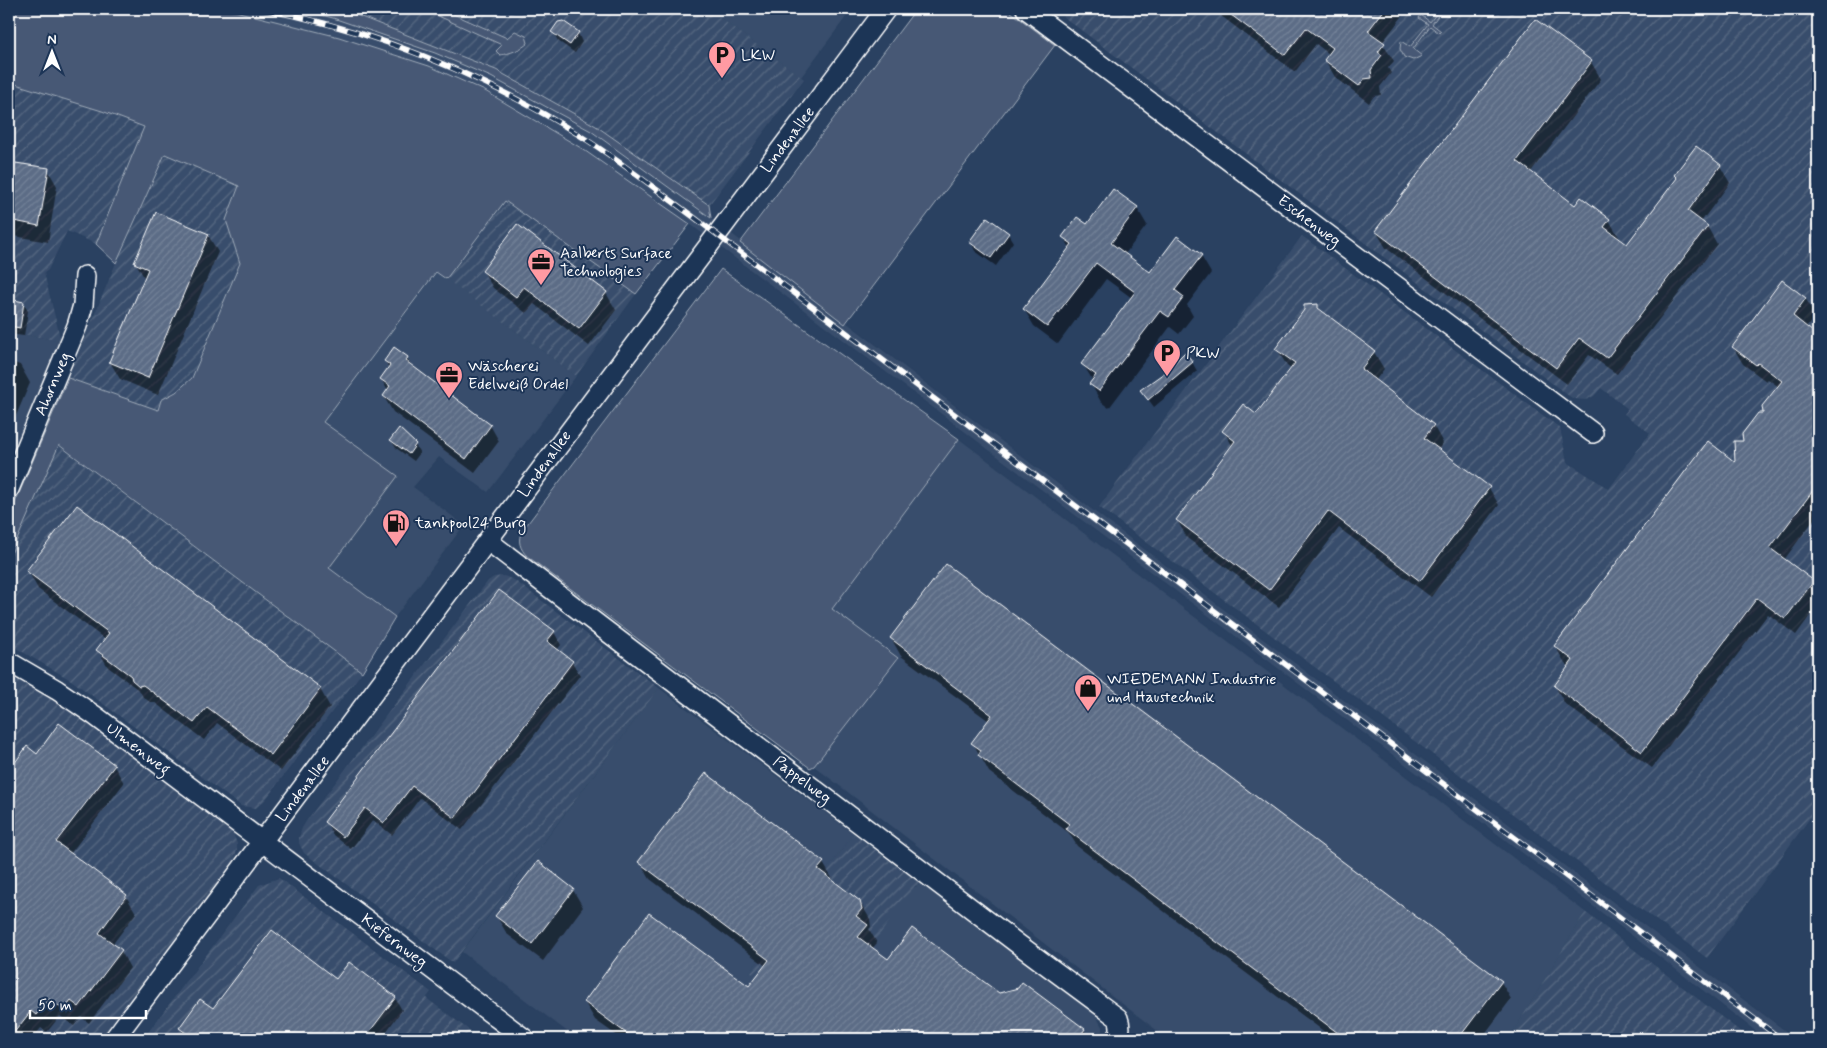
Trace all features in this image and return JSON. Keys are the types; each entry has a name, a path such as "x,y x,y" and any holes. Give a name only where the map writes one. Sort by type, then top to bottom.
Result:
{"street":[{"name":"Lindenallee","path":"114,1039 886,9"},
{"name":"Eschenweg","path":"1026,9 1593,432"},
{"name":"Ahornweg","path":"9,489 77,326 83,305 85,276"},
{"name":"Pappelweg","path":"488,541 997,929 1118,1018 1121,1024 1116,1039"},
{"name":"Ulmenweg","path":"9,662 57,690 94,715 262,843"},
{"name":"Kiefernweg","path":"262,843 525,1039"}],"shaded area":[{"path":"9,9 213,9 235,11 339,37 429,66 485,91 581,148 690,224 636,294 505,201 446,279 436,272 323,422 398,476 329,568 395,617 362,672 59,445 9,558 9,517 68,378 158,410 161,400 176,392 192,378 240,263 226,220 239,186 165,154 116,263 96,244 144,127 102,111 9,82"},
{"path":"213,9 298,9 333,18 435,53 491,77 591,131 711,218 968,416 1796,1039 1766,1039 1634,937 690,224 581,148 485,91 429,66 339,37 235,11"},
{"path":"298,9 341,9 496,70 596,126 709,205 711,218 591,131 491,77 435,53 333,18"},
{"path":"341,9 708,9 804,79 709,205 596,126 496,70"},
{"path":"423,9 442,9 507,38 515,31 526,36 528,43 515,51 500,55 496,51 502,45"},
{"path":"708,9 852,9 801,77"},
{"path":"916,9 1007,9 1055,45 845,324 740,243"},
{"path":"1053,9 1818,9 1818,807 1707,958 1099,507 1302,236 1560,428 1567,462 1609,489 1650,433 1624,414 1628,409 1601,388 1594,396 1586,400 1574,399 1569,396"},
{"path":"1440,9 1443,9 1432,24 1441,31 1439,33 1430,26 1413,49 1422,56 1413,60 1404,57 1400,49 1401,41 1410,47 1428,24 1419,18 1421,15 1430,22"},
{"path":"9,82 102,111 145,127 96,244 67,231 48,270 44,273 61,341 9,332"},
{"path":"165,153 239,186 226,220 240,263 192,378 176,392 161,400 158,410 68,378"},
{"name":"Aalberts Surface Technologies","path":"505,200 636,294 576,376 446,279"},
{"path":"721,269 959,439 832,609 898,658 814,766 810,768 527,556 520,544 522,531"},
{"name":"Wäscherei Edelweiß Ordel","path":"437,272 576,376 488,492 439,457 413,487 464,525 395,617 329,568 323,422"},
{"path":"9,332 61,341 9,466"},
{"name":"WIEDEMANN Industrie und Haustechnik","path":"959,439 1585,912 1509,1039 1154,1039 1159,1032 814,766 898,658 832,609"},
{"path":"58,445 362,672 266,799 256,808 241,806 71,680 9,644 9,558"},
{"path":"504,576 514,580 659,688 453,963 304,853 299,843 299,838 307,820 488,581 494,577"},
{"path":"9,671 64,705 228,827 233,833 237,844 234,861 100,1039 9,1039"},
{"path":"659,688 854,834 750,972 921,884 1091,1011 1093,1010 1102,1027 1102,1039 577,1039 462,952"},
{"path":"854,834 921,884 915,886 816,1022 750,972"},
{"path":"279,878 431,992 426,998 481,1039 143,1039 259,885"},
{"path":"1585,912 1750,1039 1509,1039"}],"building":[{"path":"1223,9 1385,9 1368,31 1385,43 1378,52 1382,55 1371,70 1372,78 1364,79 1359,86 1324,60 1333,48 1306,28 1285,55"},
{"path":"1535,19 1592,61 1517,161 1575,205 1581,197 1610,219 1604,227 1627,244 1677,178 1674,175 1696,146 1721,165 1688,211 1708,226 1607,358 1579,338 1556,368 1375,231"},
{"path":"563,21 579,32 570,45 551,32 558,22"},
{"path":"9,162 49,168 39,226 9,220"},
{"path":"1113,189 1138,207 1111,243 1150,272 1177,236 1202,255 1175,290 1184,297 1169,317 1160,311 1099,391 1089,384 1096,375 1081,364 1135,292 1096,263 1047,327 1023,309 1072,244 1062,237 1077,217 1087,224"},
{"path":"156,212 209,234 148,378 109,362 148,269 134,263"},
{"path":"987,217 1009,233 991,258 969,242"},
{"path":"517,224 607,292 579,329 524,287 516,297 482,271"},
{"path":"1782,280 1806,298 1793,316 1818,336 1818,484 1770,548 1814,581 1785,619 1757,598 1642,752 1554,686 1573,660 1554,646 1708,441 1735,462 1734,441 1743,441 1742,434 1758,413 1763,413 1762,406 1782,381 1732,347"},
{"path":"9,299 24,302 20,328 9,326"},
{"path":"1318,304 1318,308 1375,351 1361,369 1434,425 1424,438 1490,487 1420,581 1328,511 1269,590 1176,520 1235,441 1222,431 1243,404 1256,414 1295,363 1275,349 1304,310 1304,305"},
{"path":"394,347 408,357 406,361 491,425 466,459 383,396 390,386 380,379 390,365 384,361"},
{"name":"PKW","path":"1185,352 1193,362 1148,400 1140,390 1164,373"},
{"path":"399,428 416,444 409,454 390,440"},
{"path":"77,505 321,688 271,755 207,707 194,723 143,685 139,686 132,680 131,676 96,650 109,633 26,571"},
{"path":"946,564 1502,981 1458,1039 1346,1039 1066,829 1069,824 978,755 981,750 971,743 992,715 890,638"},
{"path":"499,590 555,631 547,641 573,661 455,818 412,786 384,823 365,808 343,837 324,822"},
{"path":"59,723 115,765 56,842 127,895 99,933 122,950 79,1007 71,1001 64,1010 49,999 36,1015 31,1011 9,1039 9,771 27,746 37,754"},
{"path":"706,773 824,862 818,869 860,901 862,909 856,916 868,925 858,937 888,959 912,928 999,993 1018,988 1022,982 1085,1029 1078,1039 634,1039 584,1002 649,913 749,986 769,960 638,862"},
{"path":"538,861 574,889 532,944 495,916"},
{"path":"272,930 336,979 349,962 396,997 364,1039 194,1039 179,1028 200,999 213,1008"}],"railway":[{"path":"262,9 348,30 431,59 511,96 601,149 695,218 1781,1039"}],"place":[{"name":"LKW","path":"722,79"},
{"name":"Aalberts Surface Technologies","path":"541,286"},
{"name":"PKW","path":"1167,377"},
{"name":"Wäscherei Edelweiß Ordel","path":"449,399"},
{"name":"tankpool24 Burg","path":"396,547"},
{"name":"WIEDEMANN Industrie und Haustechnik","path":"1088,712"}]}
